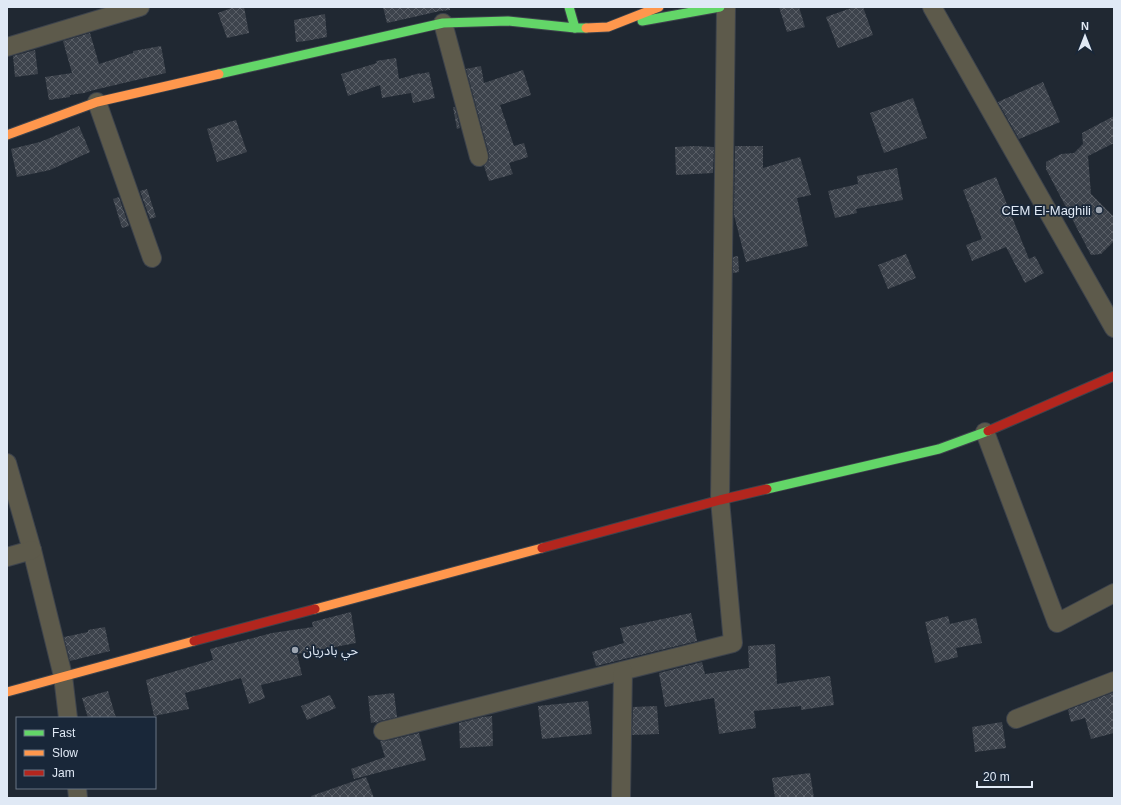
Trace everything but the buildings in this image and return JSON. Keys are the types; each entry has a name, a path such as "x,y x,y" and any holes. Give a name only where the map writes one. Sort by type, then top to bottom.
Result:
{"street":[{"path":"7,47 140,7"},
{"path":"569,7 575,28"},
{"path":"608,26 659,7"},
{"path":"7,135 97,102 443,23 508,21 575,28 608,26 720,7"},
{"path":"383,731 733,643 720,500 726,7"},
{"path":"932,7 1114,328"},
{"path":"443,23 480,157"},
{"path":"97,102 152,258"},
{"path":"7,692 720,500 939,449 985,432 1114,376"},
{"path":"985,432 1058,623 1114,593"},
{"path":"7,462 32,550 63,676 68,717"},
{"path":"7,557 32,550"},
{"path":"621,798 623,671"},
{"path":"1016,719 1114,681"}],"traffic: fast":[{"path":"569,7 575,28"},
{"path":"642,21 720,7"},
{"path":"219,74 443,23 508,21 586,28"},
{"path":"767,489 939,449 988,431"}],"traffic: slow":[{"path":"586,28 608,27 659,7"},
{"path":"7,135 97,102 219,74"},
{"path":"315,609 542,548"},
{"path":"7,692 194,641"}],"traffic: jam":[{"path":"988,431 1114,376"},
{"path":"542,548 720,500 767,489"},
{"path":"194,641 315,609"}],"place":[{"name":"CEM El-Maghili","path":"1099,210"},
{"name":"حي بادريان","path":"295,650"}]}
